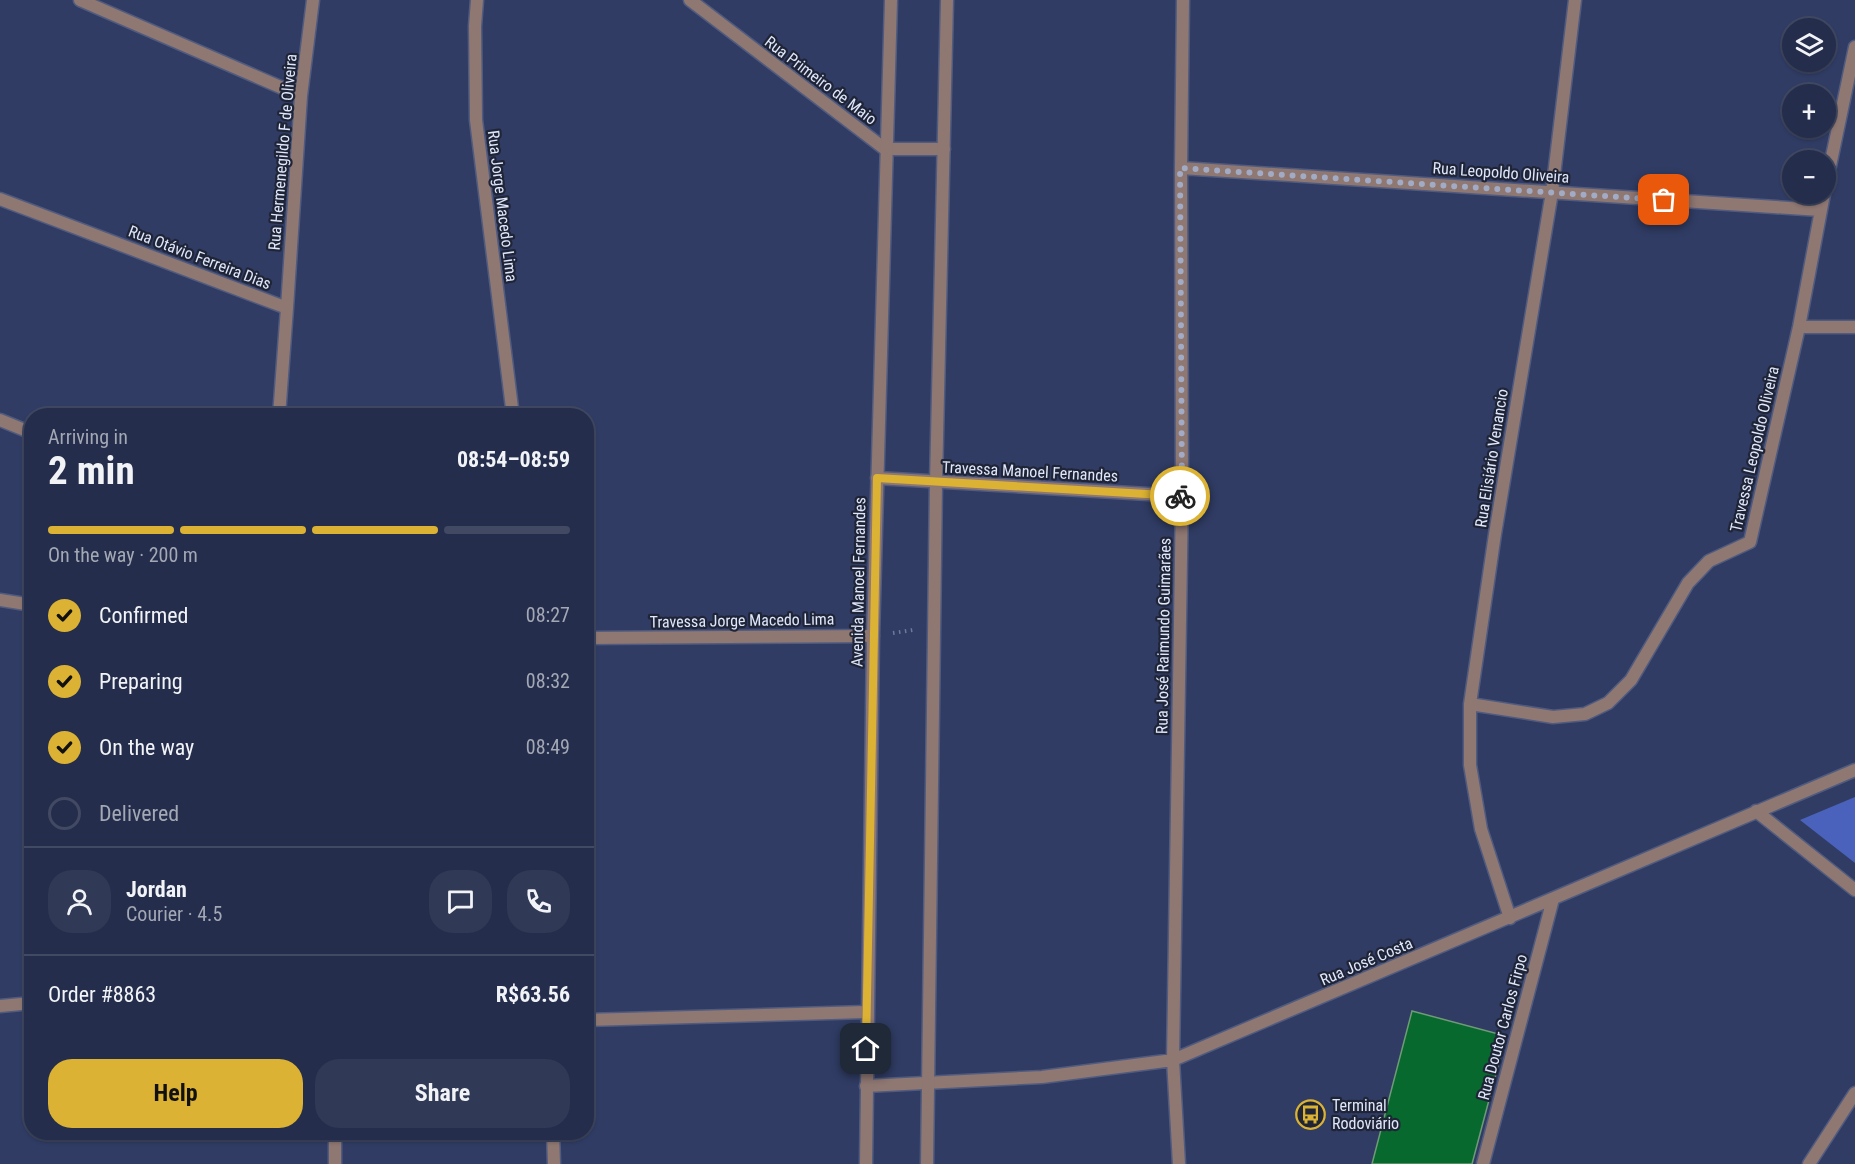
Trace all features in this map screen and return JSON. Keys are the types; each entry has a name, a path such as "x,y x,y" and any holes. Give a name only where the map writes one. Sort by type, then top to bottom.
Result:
{"street":[{"path":"80,0 301,96"},
{"name":"Rua Hermenegildo F de Oliveira","path":"287,308 301,96 313,0"},
{"name":"Rua Jorge Macedo Lima","path":"477,0 476,120 512,408"},
{"name":"Rua Primeiro de Maio","path":"690,0 885,149"},
{"name":"Avenida Manoel Fernandes","path":"866,1164 866,1012 873,636 891,0"},
{"path":"927,1164 936,482 947,0"},
{"name":"Rua José Raimundo Guimarães","path":"1179,1164 1173,1060 1182,496 1180,168 1183,0"},
{"name":"Rua Elisiário Venancio","path":"1509,918 1481,829 1470,765 1470,704 1495,534 1552,192 1575,0"},
{"path":"1833,150 1855,47"},
{"path":"885,149 944,149"},
{"name":"Rua Leopoldo Oliveira","path":"1180,168 1820,210"},
{"name":"Rua Otávio Ferreira Dias","path":"0,199 287,308 280,408"},
{"name":"Travessa Leopoldo Oliveira","path":"1470,704 1553,717 1585,714 1608,703 1631,680 1698,570 1709,561 1744,546 1753,535 1799,327 1822,204"},
{"path":"1799,327 1855,327"},
{"path":"0,420 24,430"},
{"name":"Travessa Manoel Fernandes","path":"877,478 1182,496"},
{"path":"0,600 24,604"},
{"name":"Travessa Jorge Macedo Lima","path":"594,638 873,636"},
{"name":"Rua José Costa","path":"866,1086 1042,1077 1173,1060 1855,770"},
{"path":"1756,811 1855,890"},
{"name":"Rua Doutor Carlos Firpo","path":"1483,1164 1554,899"},
{"path":"0,1006 24,1004"},
{"path":"594,1020 866,1012"},
{"path":"1809,1164 1855,1093"},
{"path":"335,1140 335,1164"},
{"path":"553,1140 554,1164"}],"path":[{"path":"873,636 934,627"}],"shaded area":[{"path":"1855,797 1855,863 1800,820"}],"building":[{"path":"1412,1011 1506,1036 1472,1164 1372,1164"}],"way so far":[{"path":"1180,496 1182,496 1180,168 1664,200"}],"place":[{"name":"Terminal Rodoviário","path":"1311,1114"}],"route":[{"path":"866,1049 877,478 1180,496"}]}
